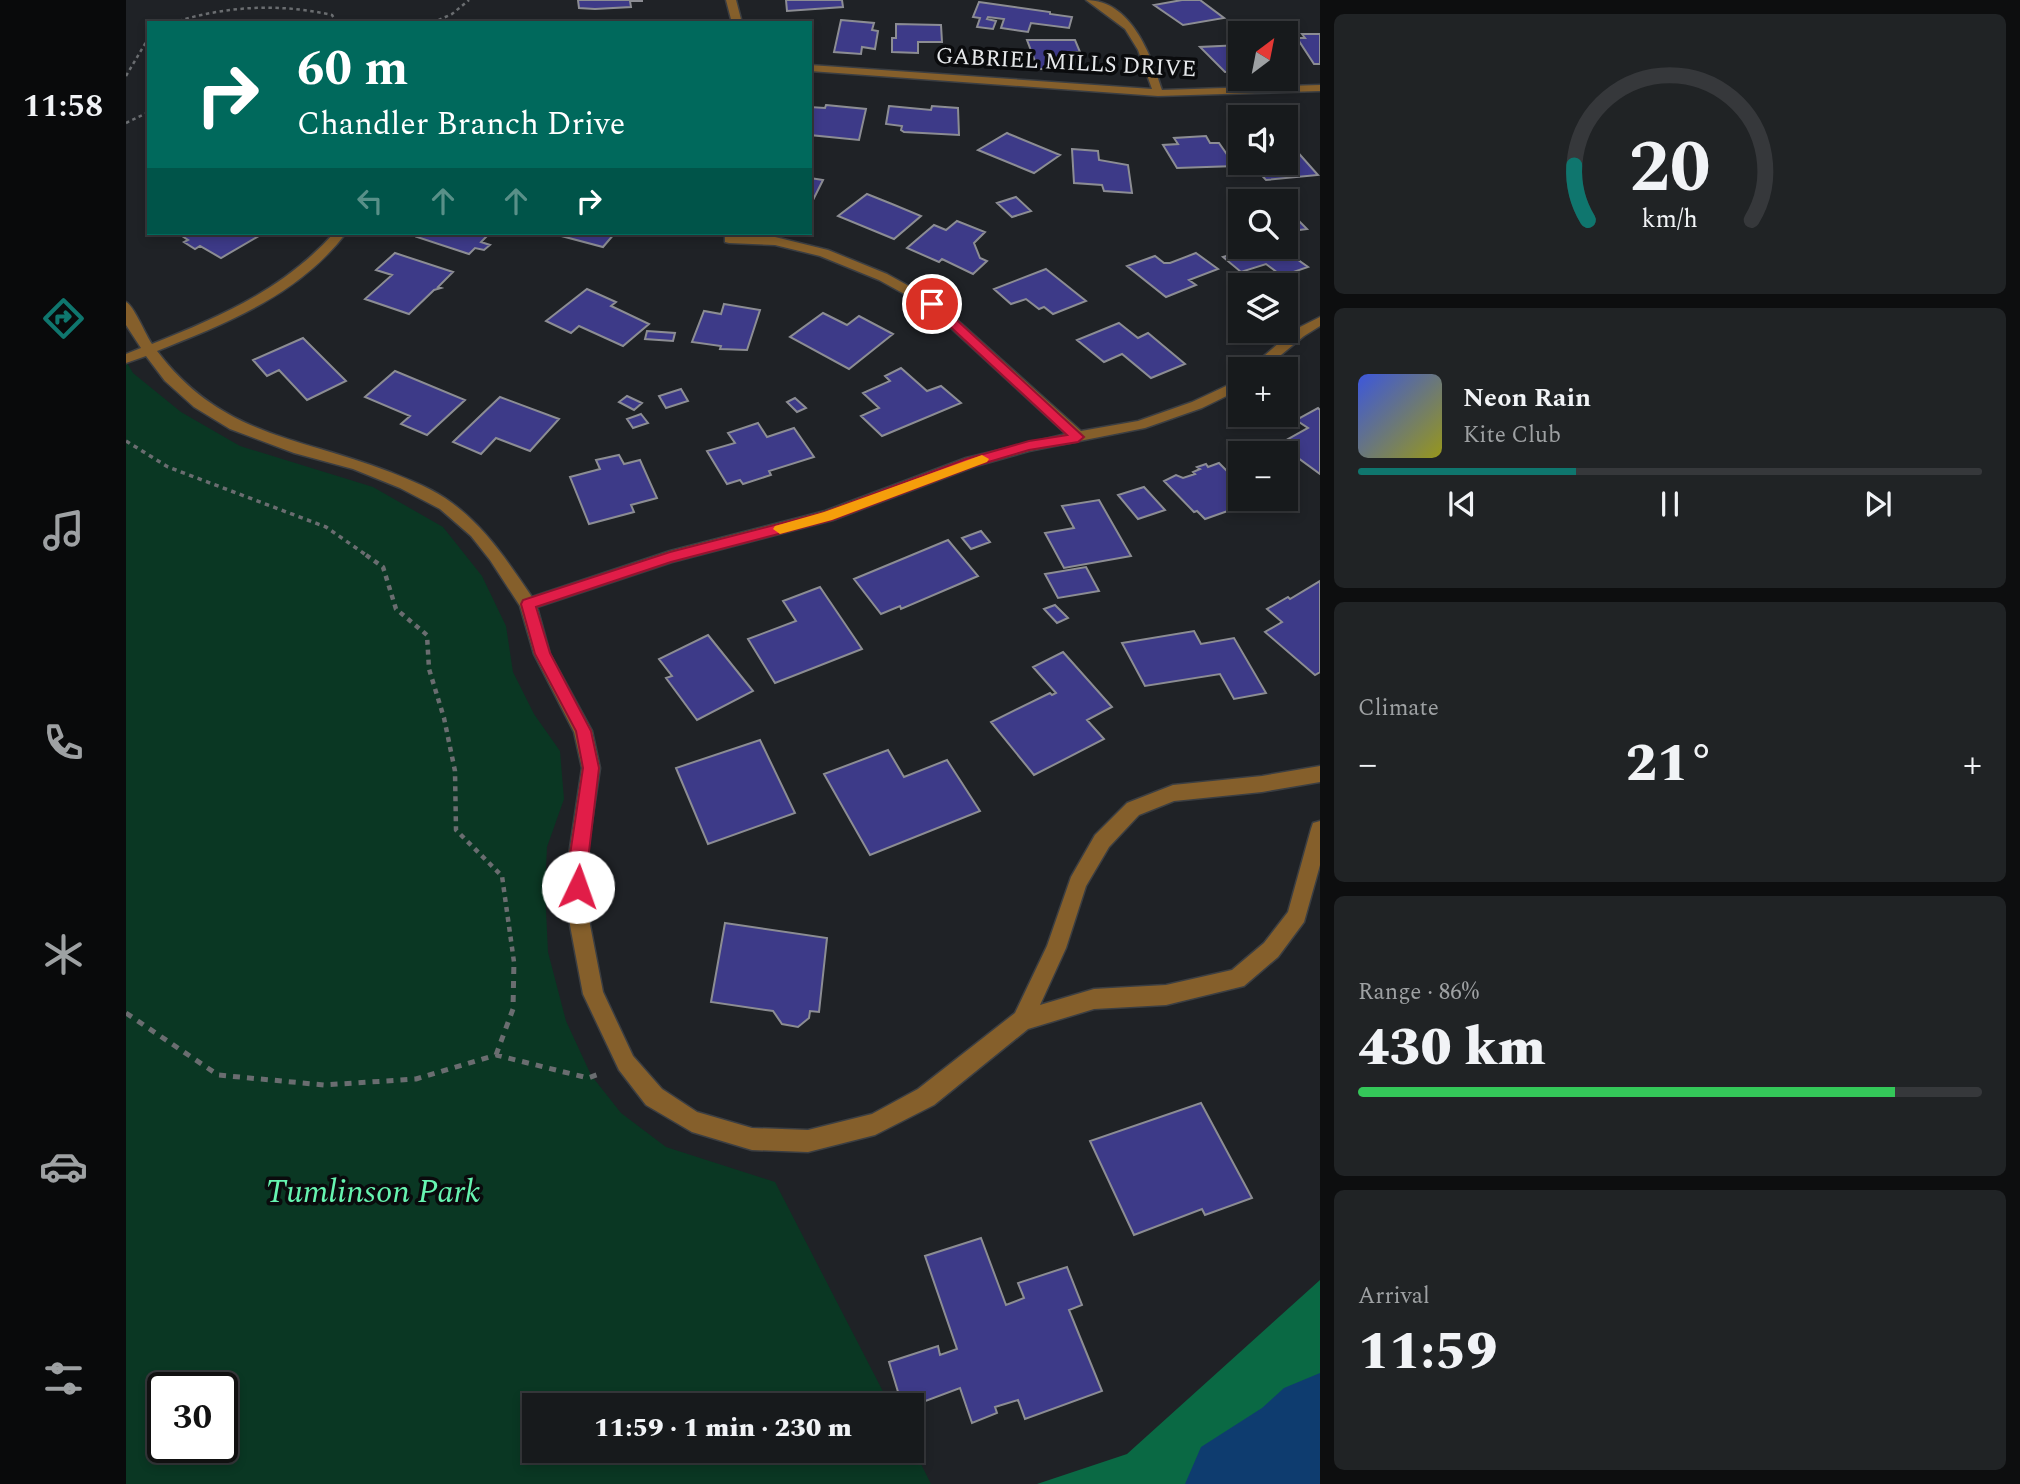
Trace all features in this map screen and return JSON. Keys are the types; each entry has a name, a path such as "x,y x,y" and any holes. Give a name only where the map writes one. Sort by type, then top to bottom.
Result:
{"street":[{"path":"731,0 736,21"},
{"path":"1091,0 1123,21 1139,38 1158,93"},
{"name":"GABRIEL MILLS DRIVE","path":"812,68 1158,93 1320,88"},
{"path":"126,359 223,320 275,294 312,265 338,235"},
{"path":"729,239 775,241 824,253 883,277 932,304 1078,437"},
{"path":"126,306 132,324 149,350 170,378 199,404 235,426 299,450 357,465 405,484 445,505 475,532 528,604 542,654 583,731 591,768 576,868 580,925 593,994 610,1035 626,1063 654,1097 692,1121 752,1139 808,1141 875,1124 926,1097 1022,1020 1094,999 1166,995 1237,979 1271,950 1297,916 1320,829"},
{"path":"1270,357 1299,333 1320,321"},
{"path":"528,604 670,557 828,516 971,462 1029,446 1140,425 1197,405 1228,390"},
{"path":"1022,1020 1056,948 1078,883 1102,841 1133,809 1172,793 1262,784 1320,774"}],"path":[{"path":"436,21 452,14 469,0"},
{"path":"177,21 186,17 243,9 303,9 332,15 336,21"},
{"path":"126,76 147,40"},
{"path":"126,122 147,113"},
{"path":"126,441 168,467 326,527 383,566 396,609 427,635 429,669 444,718 454,771 456,830 502,876 514,970 513,1009 496,1055"},
{"path":"126,1013 218,1075 324,1085 416,1079 496,1055 588,1078 626,1063"}],"green space":[{"name":"Tumlinson Park","path":"126,361 133,373 181,412 240,446 373,487 443,527 482,576 506,626 513,672 534,714 560,751 564,799 547,847 545,889 548,952 566,1021 591,1075 621,1113 666,1147 775,1182 884,1393 522,1393 522,1463 920,1463 931,1484 126,1484"},
{"path":"1320,1280 1320,1484 1037,1484 1127,1454"}],"building":[{"path":"578,0 642,1 630,1 631,7 595,9 579,8"},
{"path":"786,0 842,0 843,7 787,11"},
{"path":"1200,0 1224,18 1183,25 1154,5"},
{"path":"979,2 1072,17 1069,28 1031,23 1028,32 1001,28 1004,19 988,17 987,19 996,21 993,29 977,27 980,18 973,17"},
{"path":"841,20 874,23 872,30 878,31 875,49 862,47 861,54 834,52"},
{"path":"896,24 941,25 942,42 918,42 918,53 892,52"},
{"path":"1302,34 1320,34 1320,64 1314,64 1298,40 1305,38"},
{"path":"1027,40 1075,40 1080,52 1064,52 1066,57 1074,57 1079,69 1038,69"},
{"path":"1228,46 1228,72 1225,72 1200,47"},
{"path":"826,105 866,109 859,140 812,135 812,107 825,108"},
{"path":"889,106 931,110 932,106 958,108 959,135 904,132 901,130 902,126 886,124"},
{"path":"1007,133 1060,155 1034,173 978,150"},
{"path":"1206,136 1210,143 1219,143 1228,156 1228,166 1177,168 1163,145 1178,144 1174,138"},
{"path":"1072,149 1098,151 1099,160 1128,165 1132,193 1104,191 1102,185 1074,183"},
{"path":"1298,152 1318,175 1266,180 1261,175 1298,175"},
{"path":"812,178 823,180 812,202"},
{"path":"867,194 921,216 894,239 838,216"},
{"path":"1016,197 1031,211 1012,217 997,203"},
{"path":"1298,220 1307,229 1298,230"},
{"path":"957,221 985,232 974,243 980,258 987,261 973,274 942,259 939,262 907,248 934,225 946,230"},
{"path":"261,235 221,258 200,246 195,249 184,242 188,240 182,236"},
{"path":"483,235 487,236 481,242 490,245 484,250 475,248 469,254 417,237"},
{"path":"558,235 613,235 603,247"},
{"path":"395,253 453,272 438,287 441,288 434,290 409,314 365,299 392,275 376,270"},
{"path":"1196,253 1218,269 1189,280 1196,285 1166,297 1127,266 1155,256 1164,263 1170,263"},
{"path":"1223,257 1297,259 1308,267 1291,273 1278,273 1266,264 1241,272"},
{"path":"1046,269 1086,301 1053,314 1044,307 1039,309 1026,299 1011,304 994,289"},
{"path":"587,289 616,302 611,306 649,324 623,346 579,326 571,333 546,321"},
{"path":"724,304 760,310 747,350 720,349 721,346 692,342 704,311 721,314"},
{"path":"823,313 847,325 859,316 893,334 849,369 790,337"},
{"path":"1119,323 1138,338 1148,333 1185,364 1151,378 1122,354 1104,362 1077,340"},
{"path":"647,331 675,333 673,341 645,339"},
{"path":"303,338 346,381 307,400 279,370 267,376 253,360"},
{"path":"901,368 927,391 941,386 961,403 882,436 861,416 879,408 863,393 890,381 885,376"},
{"path":"395,371 465,400 427,435 401,424 410,416 365,397"},
{"path":"681,389 688,401 666,408 659,396"},
{"path":"627,396 642,403 634,410 619,402"},
{"path":"500,397 559,419 530,451 496,438 481,454 453,442"},
{"path":"795,398 806,408 797,412 787,402"},
{"path":"1318,408 1320,410 1320,474 1298,458 1298,441 1284,441 1308,428 1298,419"},
{"path":"641,414 648,423 633,428 627,419"},
{"path":"758,423 767,437 794,428 814,457 769,471 771,475 743,484 740,480 727,484 707,451 735,443 728,433"},
{"path":"619,455 624,464 640,460 657,498 631,505 634,512 589,524 570,477 600,469 596,460"},
{"path":"1219,463 1228,472 1228,511 1205,519 1197,511 1194,512 1164,481 1176,475 1183,478 1195,474 1193,472 1200,469 1197,467 1206,464 1208,467"},
{"path":"1144,487 1165,510 1138,519 1118,495"},
{"path":"1099,500 1131,556 1064,568 1045,533 1074,528 1062,506"},
{"path":"981,531 990,542 971,549 962,538"},
{"path":"948,540 978,576 901,609 900,606 881,614 854,579"},
{"path":"1086,567 1099,591 1058,598 1045,574"},
{"path":"1320,581 1320,672 1315,675 1265,632 1282,622 1267,609"},
{"path":"820,587 862,649 775,683 748,639 796,621 783,601"},
{"path":"1055,605 1068,618 1057,623 1044,609"},
{"path":"1194,631 1201,644 1234,638 1266,693 1234,699 1220,674 1145,686 1122,643"},
{"path":"708,635 753,691 697,720 666,678 672,676 659,659"},
{"path":"1063,652 1112,707 1087,720 1104,739 1034,775 991,722 1050,693 1056,693 1033,667"},
{"path":"760,740 795,813 708,844 676,768"},
{"path":"888,750 904,777 947,760 980,811 870,855 824,774"},
{"path":"725,923 827,938 819,1012 810,1011 809,1018 798,1027 782,1024 773,1011 711,1002"},
{"path":"1201,1103 1252,1198 1205,1215 1202,1209 1134,1235 1090,1141"},
{"path":"981,1238 1006,1305 1024,1298 1018,1283 1067,1267 1082,1305 1069,1310 1102,1391 1025,1419 1018,1400 995,1407 997,1413 972,1423 960,1388 924,1402 924,1393 898,1393 889,1362 938,1346 940,1355 957,1349 925,1256"}],"waterway":[{"path":"1238,1484 1299,1445 1320,1424"}],"slow traffic":[{"path":"780,529 828,516 982,459"}],"route":[{"path":"578,887 576,868 591,768 583,731 542,654 528,604 670,557 828,516 971,462 1029,446 1078,437 932,304"}]}
